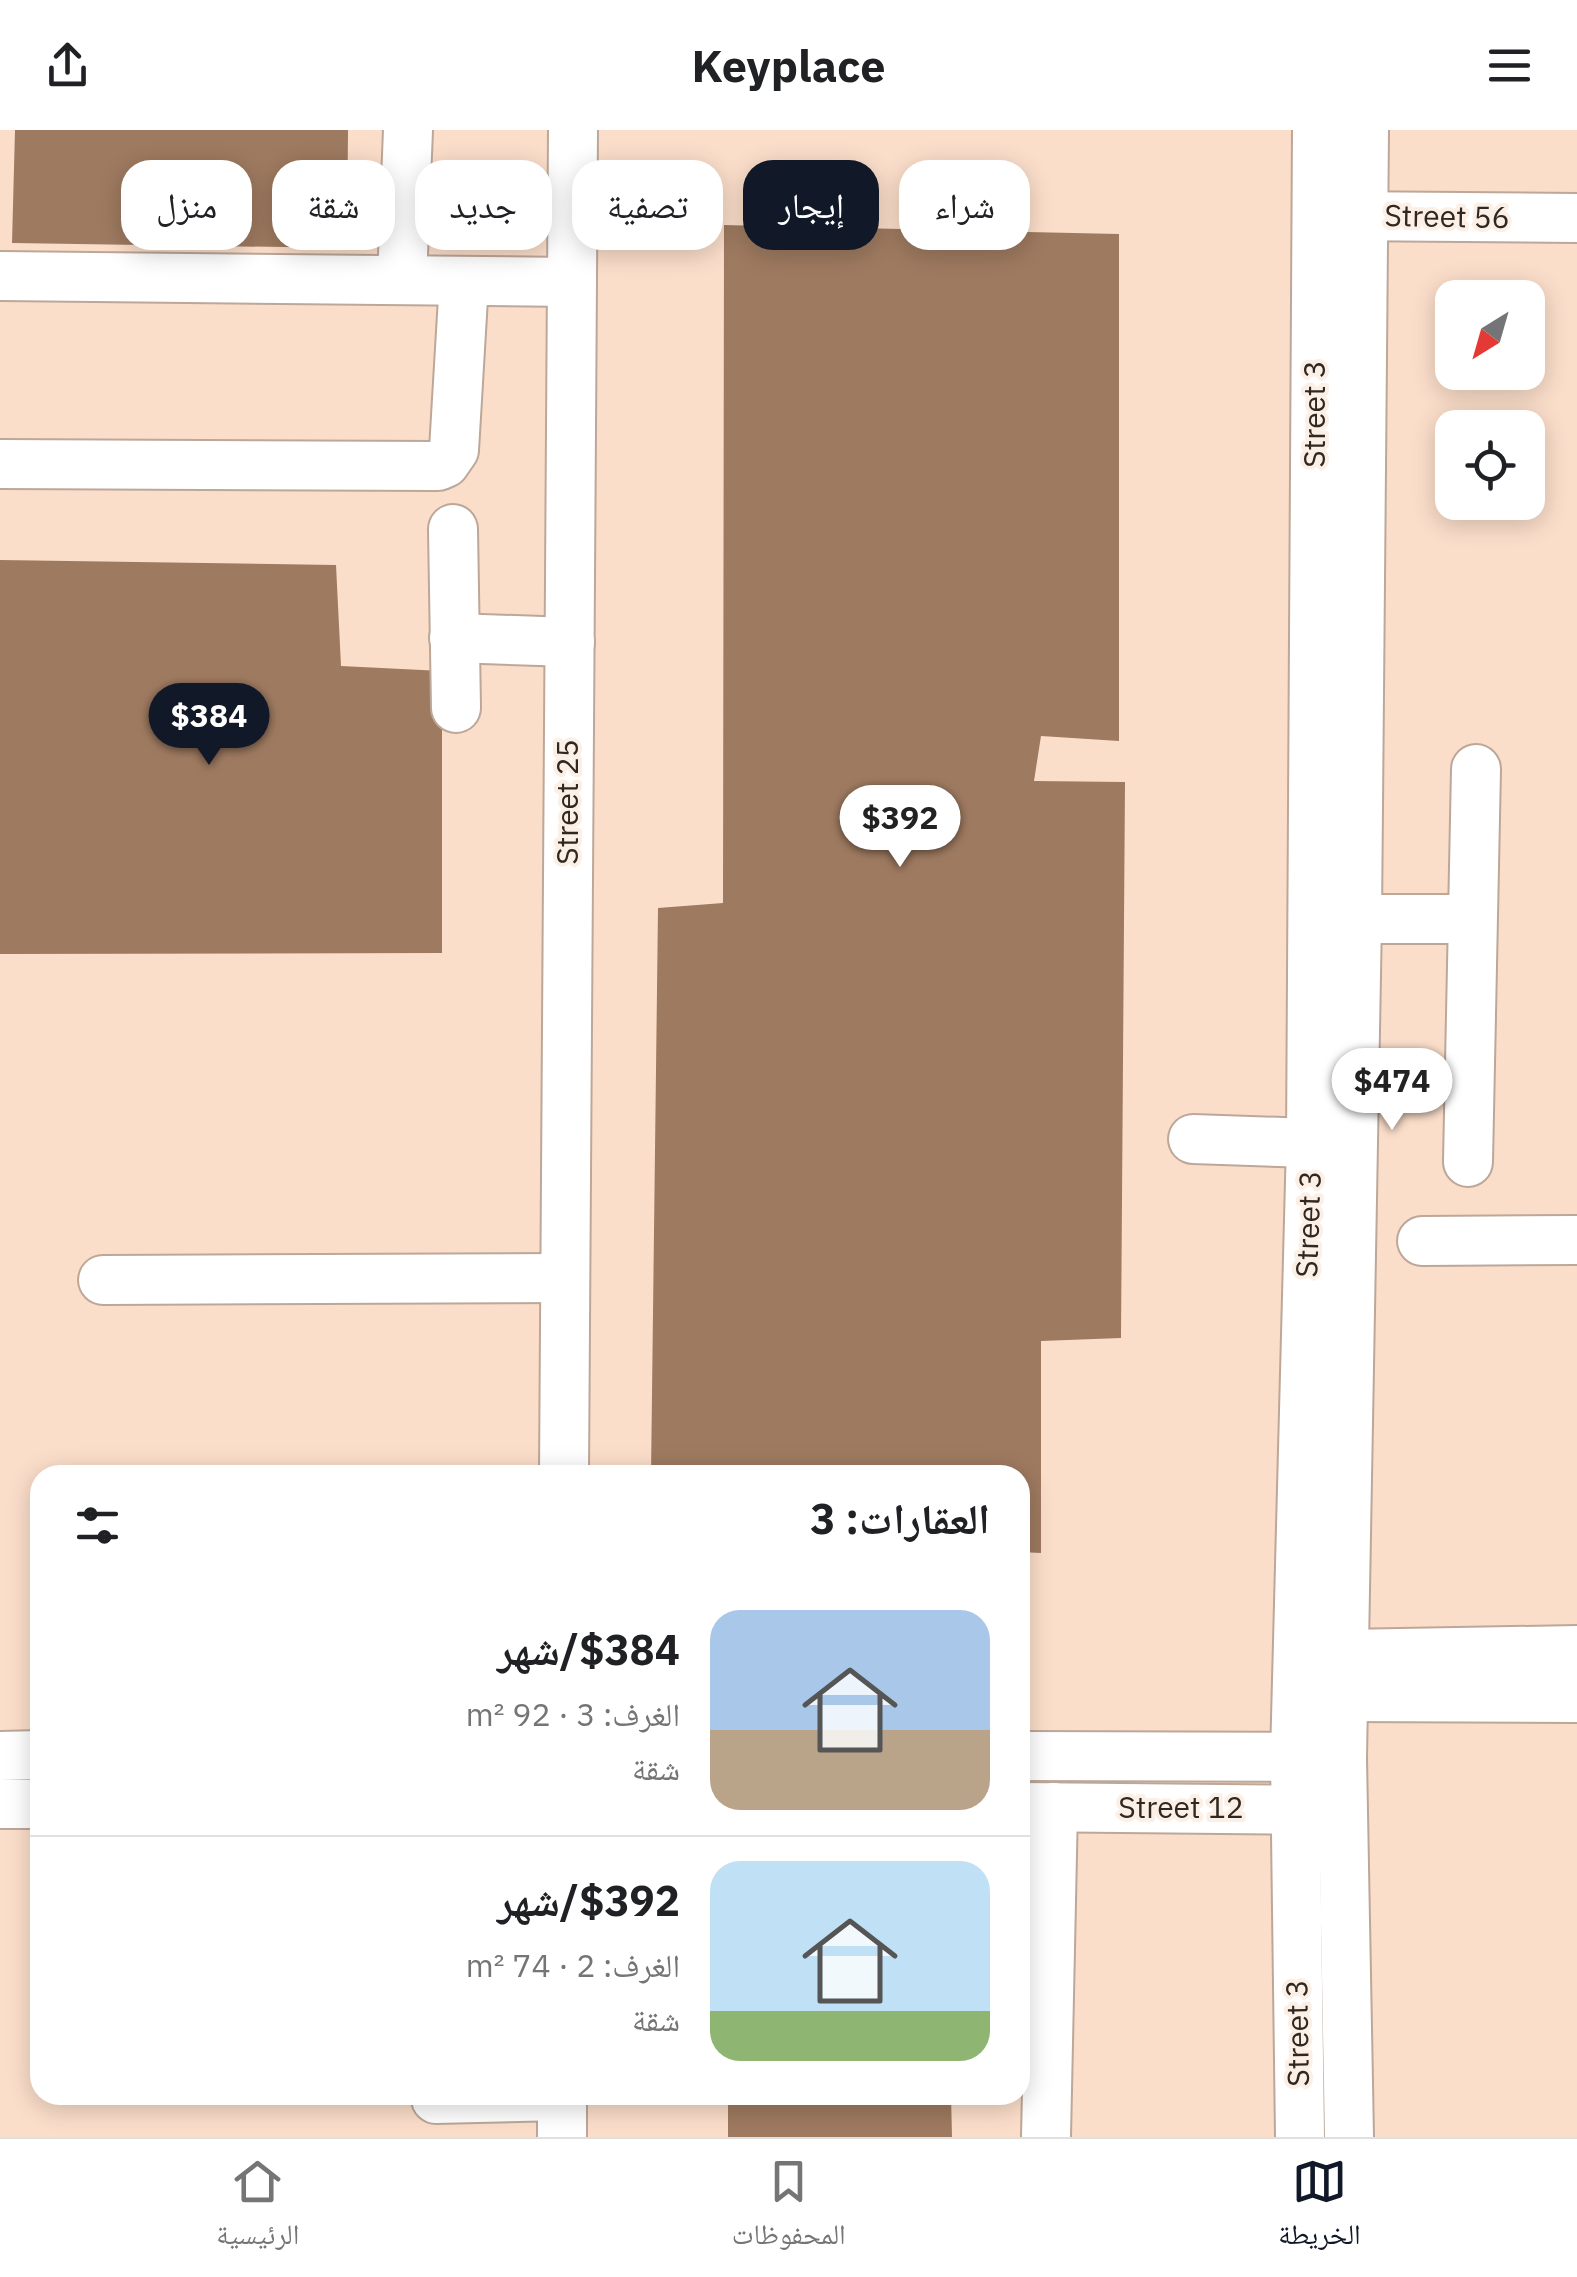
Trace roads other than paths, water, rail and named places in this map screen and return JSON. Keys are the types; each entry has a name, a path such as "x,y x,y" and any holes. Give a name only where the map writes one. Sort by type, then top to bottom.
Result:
{"street":[{"path":"402,280 408,130"},
{"name":"Street 25","path":"564,1465 573,130"},
{"name":"Street 3","path":"1300,2137 1295,1757 1332,1144 1356,919 1316,216 1317,130"},
{"name":"Street 3","path":"1349,2137 1332,1144 1337,599 1364,216 1364,130"},
{"name":"Street 56","path":"1316,216 1577,218"},
{"path":"0,276 572,282"},
{"path":"0,464 438,466 454,450 464,281"},
{"path":"453,529 455,669 570,654"},
{"path":"1468,1162 1476,769"},
{"path":"1356,919 1472,919"},
{"path":"1193,1139 1332,1144"},
{"path":"1422,1241 1577,1240"},
{"path":"103,1280 565,1278"},
{"path":"1344,1676 1577,1650"},
{"path":"1344,1676 1577,1698"},
{"path":"0,1756 30,1756"},
{"name":"Street 12","path":"1030,1756 1342,1758"},
{"path":"0,1804 30,1804"},
{"path":"1037,1807 1046,2137"},
{"name":"Street 12","path":"1037,1807 1342,1810"},
{"path":"562,2105 562,2137"}]}
